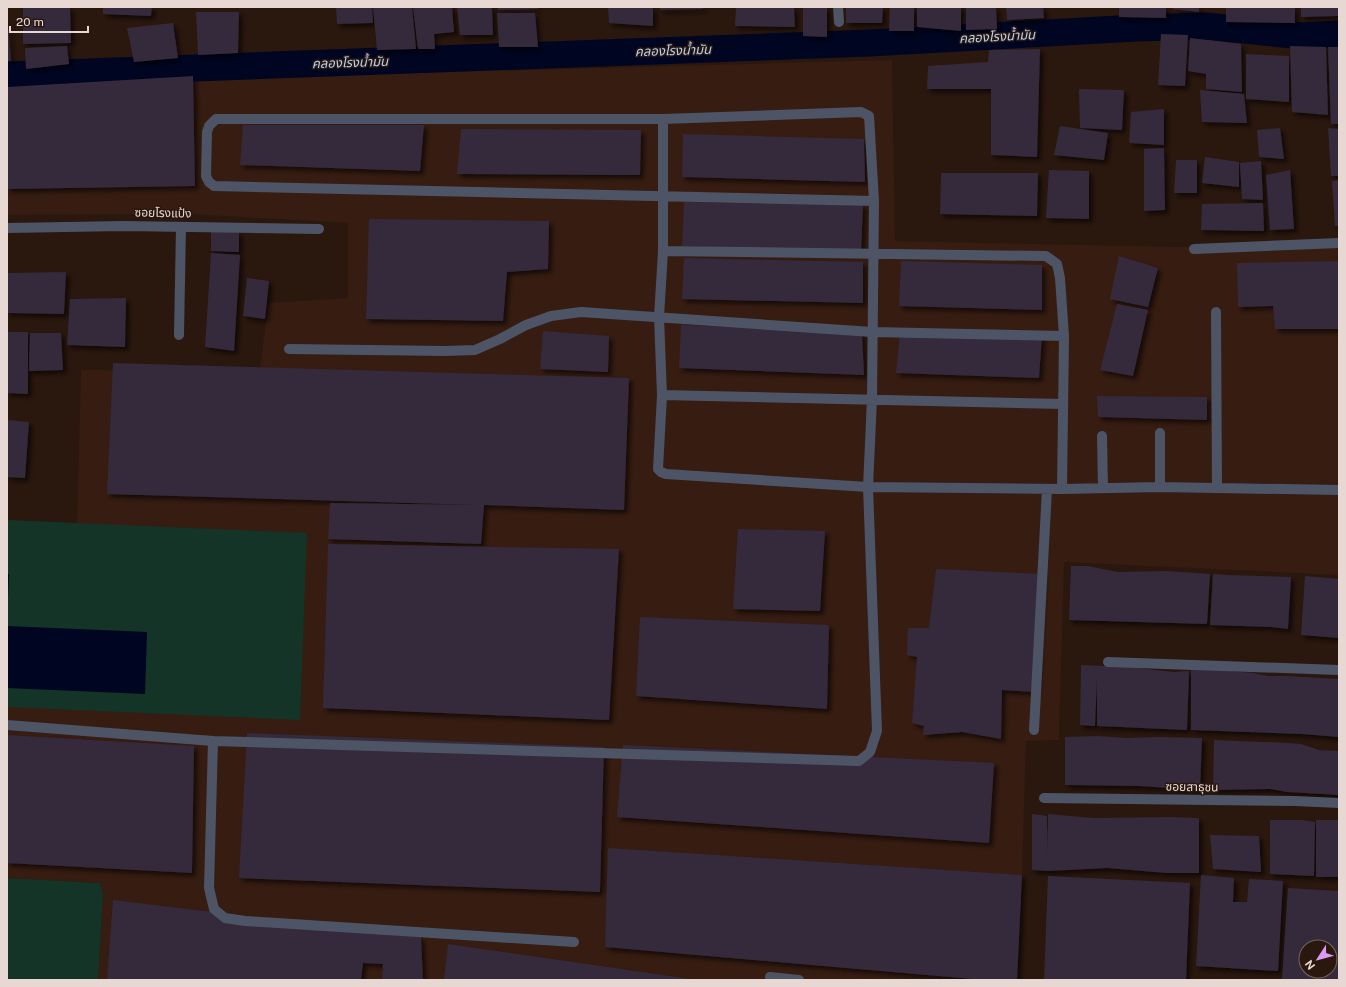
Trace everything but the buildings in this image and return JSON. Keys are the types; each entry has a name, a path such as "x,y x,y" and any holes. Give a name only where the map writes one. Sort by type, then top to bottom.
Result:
{"street":[{"path":"838,7 838,22"},
{"path":"7,725 213,741 859,761 870,752 877,731 868,487 872,399 874,201 869,116 866,113 663,118 216,119 209,126 207,132 206,176 209,182 214,186 874,201"},
{"path":"663,118 663,251 659,317 662,395 658,469 661,472 666,474 868,487 1047,489 1160,487 1339,490"},
{"name":"ซอยโรงแป้ง","path":"7,228 124,226 319,229"},
{"path":"179,336 181,227"},
{"path":"1194,249 1339,243"},
{"path":"663,251 1046,256 1057,264 1060,278 1064,336 1062,489"},
{"path":"289,348 444,351 475,350 500,339 526,324 551,316 580,312 872,332 1064,336"},
{"path":"1216,312 1217,488"},
{"path":"662,395 1063,404"},
{"path":"1160,433 1160,487"},
{"path":"1102,436 1103,488"},
{"path":"1034,730 1047,489"},
{"path":"1108,662 1339,670"},
{"path":"213,741 209,888 214,909 225,918 245,921 574,942"},
{"name":"ซอยสาธุชน","path":"1044,798 1295,801 1339,803"},
{"path":"770,977 799,980"}],"shaded area":[{"path":"892,60 895,241 1174,247 1339,246 1339,575 1064,562 1059,740 1026,741 1017,980 98,980 103,895 100,883 7,878 7,520 77,523 81,370 260,371 268,303 348,298 348,223 188,214 7,215 7,84"}],"green space":[{"path":"7,520 307,533 300,720 7,707"},
{"path":"7,878 100,883 103,895 98,980 7,980"}],"water":[{"path":"7,574 9,574 7,626"},
{"path":"7,626 147,632 145,694 7,688"}],"waterway":[{"name":"คลองโรงน้ำมัน","path":"7,75 869,43 1136,28 1206,26 1302,36 1339,34"}]}
